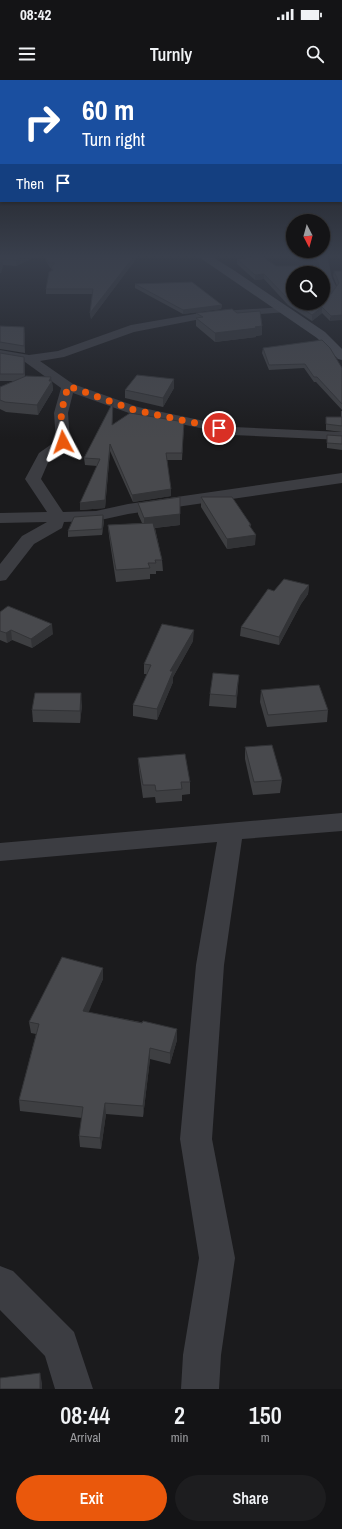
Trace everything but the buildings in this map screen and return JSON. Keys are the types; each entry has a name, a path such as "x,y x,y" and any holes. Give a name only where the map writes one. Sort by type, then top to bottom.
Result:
{"street":[{"path":"0,354 28,359 60,354 131,329 200,316"},
{"path":"293,316 321,335 342,356"},
{"path":"28,359 68,386 134,410 233,431 342,436"},
{"path":"0,576 28,540 56,524 55,511 33,479 44,456 63,442 61,413 68,386"},
{"path":"0,518 96,516 128,509 342,478"},
{"path":"0,852 231,833 342,822"},
{"path":"200,1389 202,1355 218,1258 196,1139 210,965 231,833"},
{"path":"0,1284 61,1345 74,1389"}],"route":[{"path":"63,442 61,413 68,386 134,410 219,428"}]}
